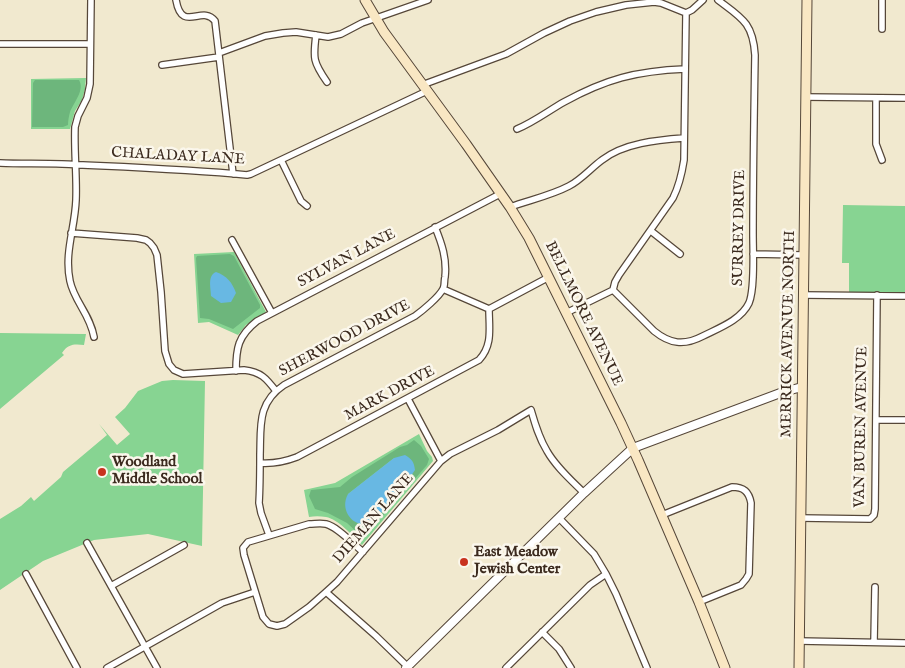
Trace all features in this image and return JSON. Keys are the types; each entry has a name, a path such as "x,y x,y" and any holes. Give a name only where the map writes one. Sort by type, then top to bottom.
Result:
{"main road":[{"name":"BELLMORE AVENUE","path":"366,0 384,32 510,207 529,238 632,448 726,668"},
{"name":"MERRICK AVENUE NORTH","path":"799,668 807,0"}],"street":[{"path":"91,0 89,91 75,125 76,202 68,254 69,280 75,295 87,314 94,337"},
{"path":"176,0 178,10 182,15 188,18 206,15 212,17 215,21 233,174"},
{"path":"162,65 219,55 265,36 296,32 328,37 341,34 362,23 428,0"},
{"path":"566,313 613,290 615,282 673,198 683,169 686,13 703,0"},
{"name":"SURREY DRIVE","path":"613,290 654,331 669,341 678,343 699,338 732,320 749,303 752,292 754,40 745,21 718,0"},
{"path":"882,0 882,28"},
{"name":"CHALADAY LANE","path":"0,163 60,163 251,174 425,88 506,54 561,25 596,12 626,4 654,2 662,3 686,13"},
{"path":"316,35 315,62 318,70 327,82"},
{"path":"0,44 90,44"},
{"path":"517,129 596,85 639,73 685,69"},
{"path":"805,96 905,98"},
{"path":"876,98 876,144 882,160"},
{"path":"510,207 569,186 603,159 618,151 646,142 684,138"},
{"path":"281,160 301,201 306,206"},
{"name":"SYLVAN LANE","path":"236,371 237,349 243,335 257,321 500,194"},
{"path":"436,227 446,259 443,289 489,309 549,278"},
{"path":"651,231 680,254"},
{"path":"71,233 137,238 146,240 154,248 157,254 162,292 165,351 169,364 174,370 183,374 252,371 265,376 276,391"},
{"path":"232,240 272,313"},
{"path":"752,254 803,254"},
{"name":"SHERWOOD DRIVE","path":"269,535 259,502 261,419 269,399 276,391 291,381 414,316 429,305 443,289"},
{"path":"803,295 905,296"},
{"name":"VAN BUREN AVENUE","path":"800,518 870,519 874,515 877,296"},
{"name":"MARK DRIVE","path":"260,463 270,464 290,460 479,360 486,351 490,341 489,309"},
{"path":"326,592 376,636 406,667 632,448 782,392 802,387"},
{"path":"408,398 440,461"},
{"name":"DIEMAN LANE","path":"255,592 264,617 269,624 280,626 285,624 326,592 363,552 440,461 531,410 540,438 547,452 584,493"},
{"path":"876,420 905,420"},
{"path":"662,515 732,487 739,487 747,492 750,497 749,574 741,585 699,602"},
{"path":"559,518 594,554 606,574 646,668"},
{"path":"107,668 222,604 255,592 243,548 248,542 309,524 326,524 338,531 363,552"},
{"path":"87,543 157,668"},
{"path":"111,586 184,545"},
{"path":"26,574 77,668"},
{"path":"506,668 590,585 606,574"},
{"path":"874,642 875,587"},
{"path":"542,632 559,649 570,668"},
{"path":"799,641 905,643"}],"green space":[{"path":"86,78 82,100 75,111 70,129 31,129 31,79"},
{"path":"35,80 79,80 81,88 70,112 68,125 63,127 32,127 33,83"},
{"path":"843,205 905,206 905,295 849,295 849,263 842,263"},
{"path":"234,252 266,312 246,325 238,335 209,322 198,323 194,254"},
{"path":"230,254 234,256 260,305 260,308 233,329 209,319 200,318 196,258 197,256"},
{"path":"0,333 86,334 84,345 69,346 62,353 64,355 0,409"},
{"path":"162,381 205,381 202,546 148,534 94,540 43,561 0,590 0,519 21,506 31,497 34,501 61,477 63,472 107,435 99,424 117,445 130,434 115,417 125,408 138,391"},
{"path":"419,434 433,461 362,545 345,528 331,518 322,516 309,517 304,490 335,483"},
{"path":"414,440 421,446 429,459 427,465 368,533 360,535 347,523 328,513 315,509 309,496 311,490 340,487 352,477 400,447","holes":["394,458 365,525 348,494"]}],"water":[{"path":"216,272 223,275 233,286 236,293 231,302 221,303 211,296 210,279"},
{"path":"405,455 412,461 415,470 396,498 370,524 364,525 353,520 345,506 348,494 394,458"}],"place":[{"name":"Woodland Middle School","path":"102,472"},
{"name":"East Meadow Jewish Center","path":"464,562"}]}
